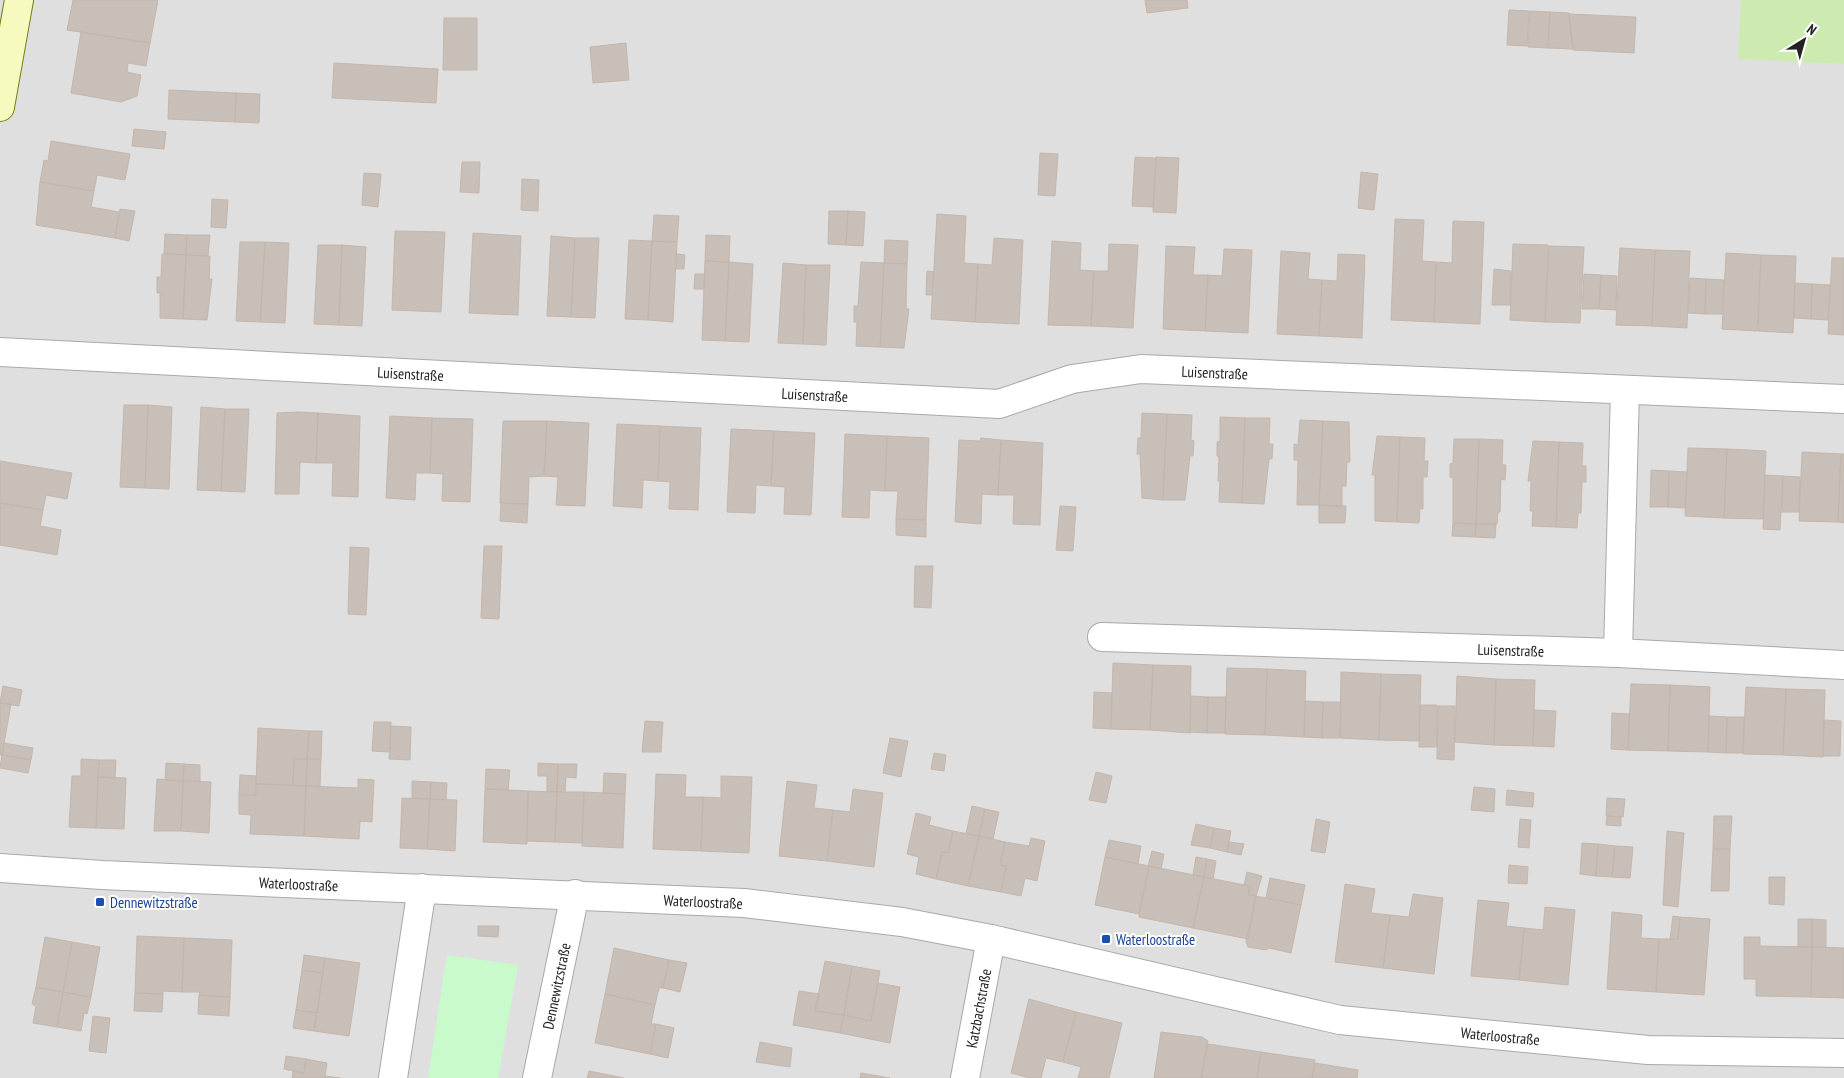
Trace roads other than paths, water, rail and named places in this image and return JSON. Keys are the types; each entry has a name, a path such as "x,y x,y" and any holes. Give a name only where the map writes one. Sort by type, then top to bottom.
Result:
{"street":[{"path":"0,107 19,0"},
{"name":"Luisenstraße","path":"0,352 1000,404 1072,379 1141,369 1844,399"},
{"path":"1618,652 1625,390"},
{"name":"Luisenstraße","path":"1102,637 1618,652 1844,664"},
{"name":"Waterloostraße","path":"0,868 744,903 902,922 991,939 1340,1020 1648,1050 1844,1053"},
{"path":"393,1078 422,888"},
{"name":"Dennewitzstraße","path":"537,1078 575,894"},
{"name":"Katzbachstraße","path":"965,1078 991,939"}],"place":[{"name":"Dennewitzstraße","path":"100,902"},
{"name":"Waterloostraße","path":"1106,939"}]}
